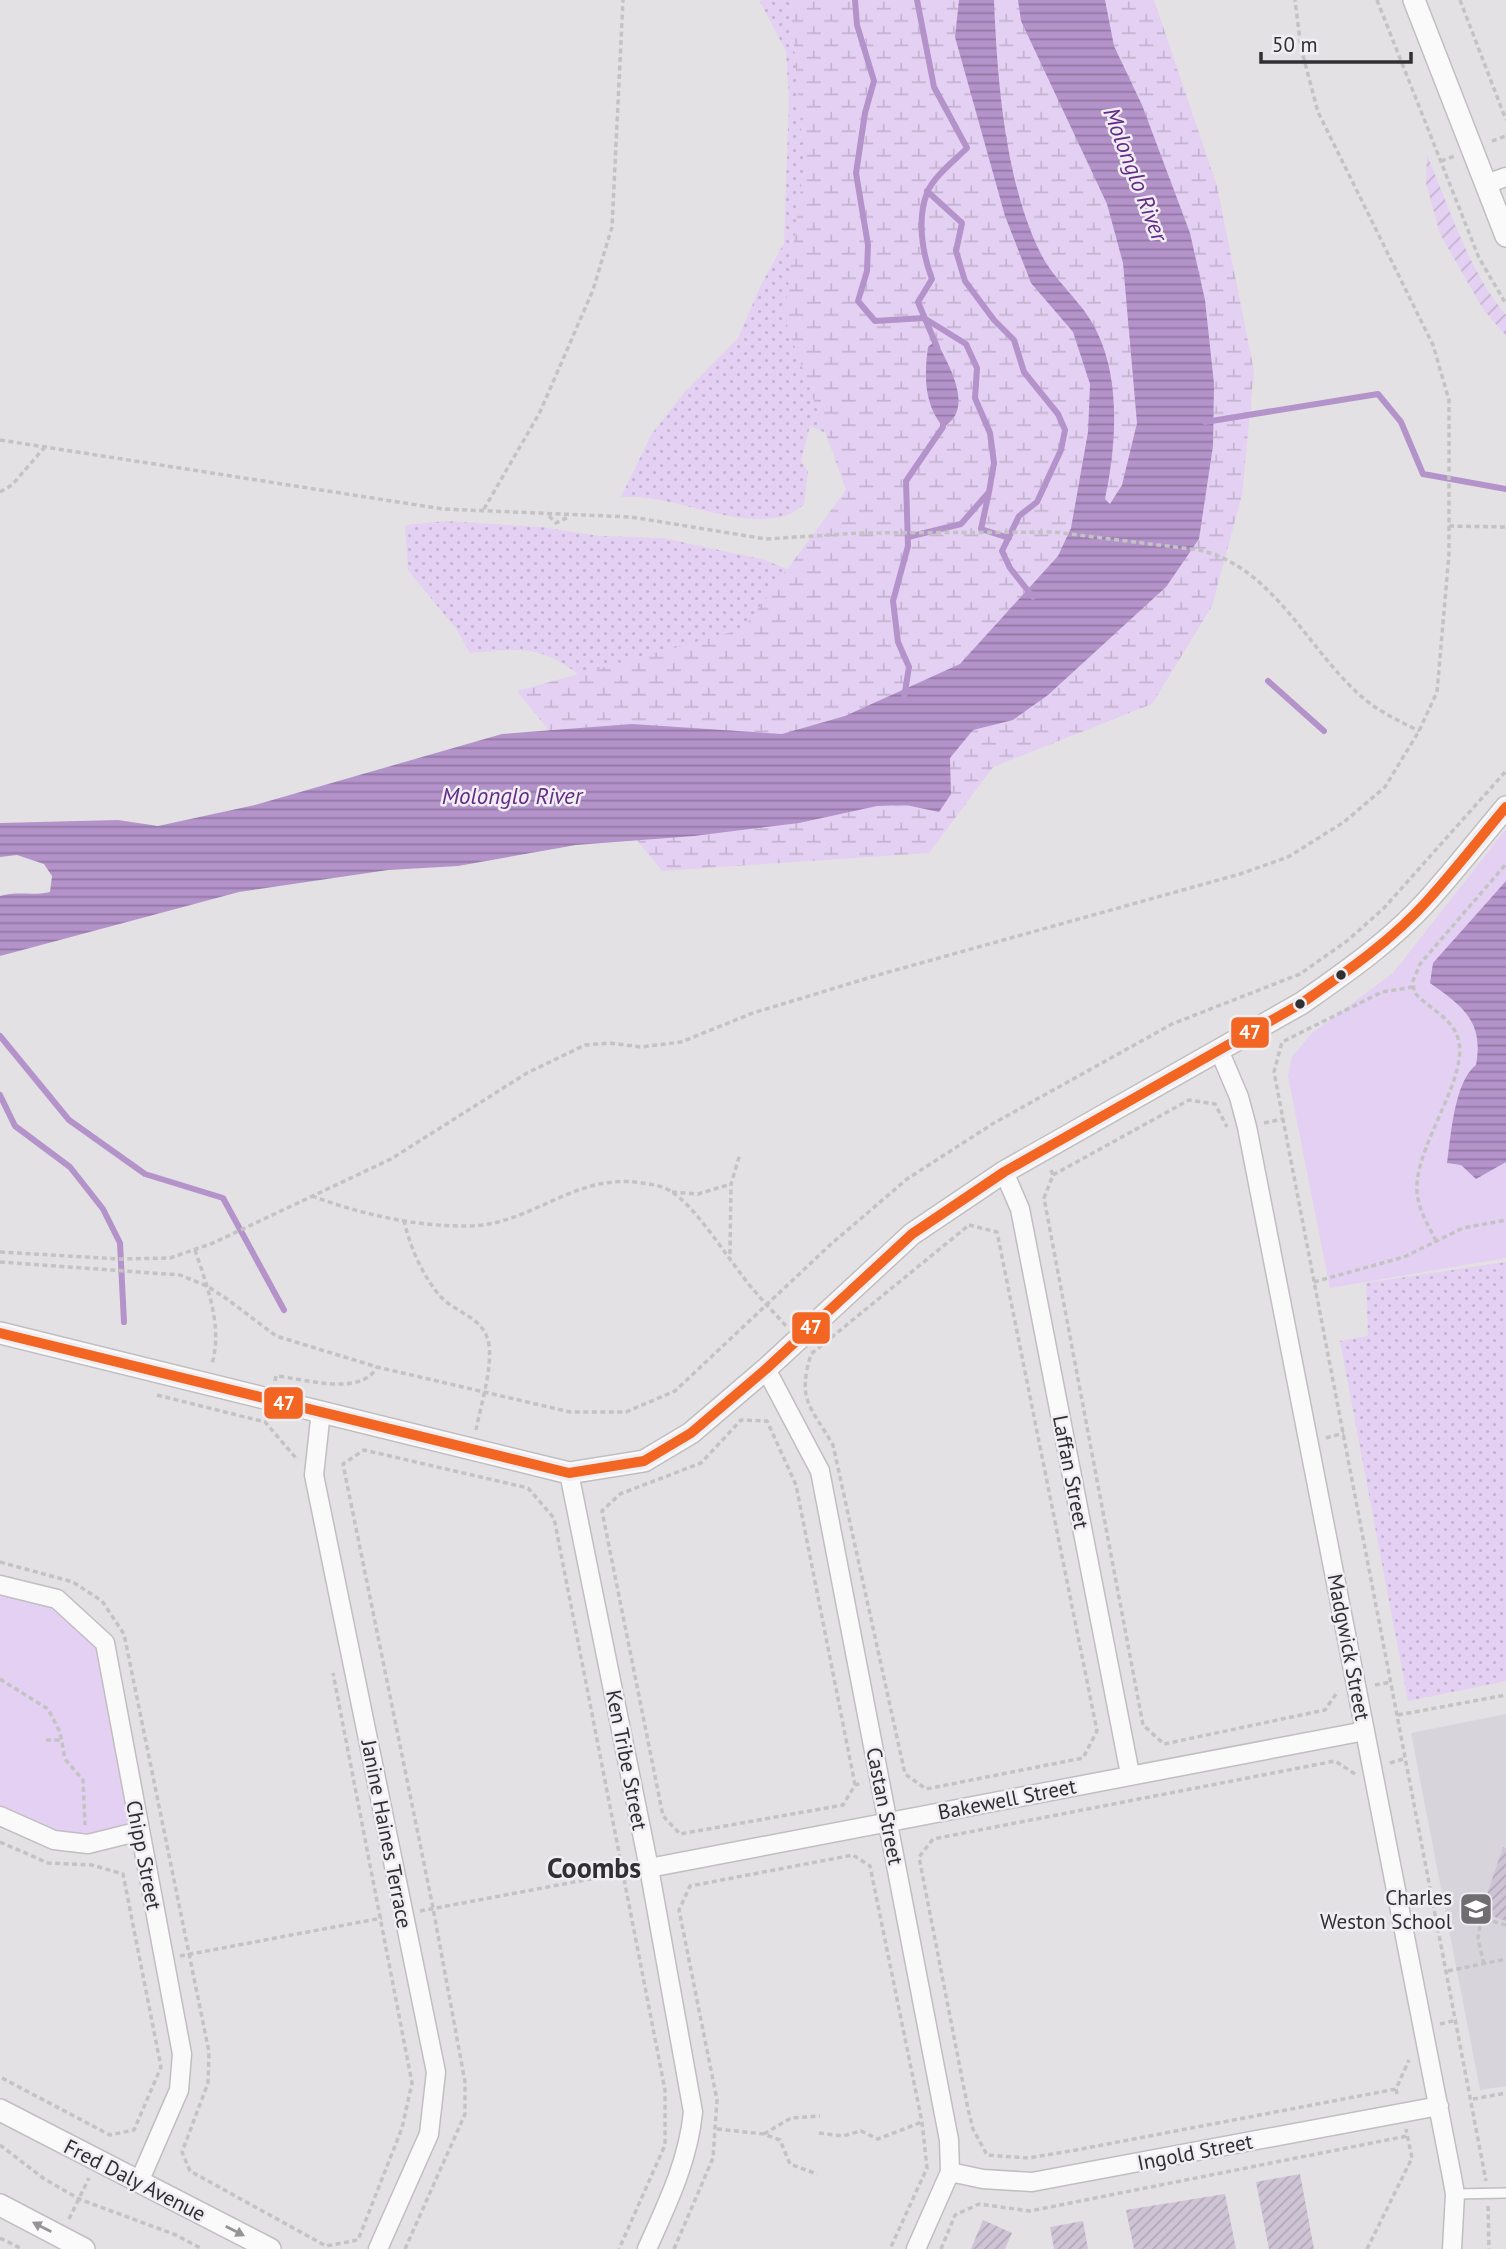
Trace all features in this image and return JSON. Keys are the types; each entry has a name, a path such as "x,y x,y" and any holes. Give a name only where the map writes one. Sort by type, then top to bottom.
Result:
{"street":[{"path":"1414,0 1496,181 1506,236"},
{"path":"0,1333 569,1473 644,1461 691,1433 766,1369 805,1347 912,1234 1004,1172 1302,1003 1372,952 1425,903 1506,807"},
{"name":"Madgwick Street","path":"1219,1050 1239,1097 1247,1127 1439,2106 1455,2193 1452,2249"},
{"name":"Laffan Street","path":"1004,1172 1020,1209 1130,1774"},
{"name":"Castan Street","path":"766,1369 820,1471 949,2140 950,2172 916,2249"},
{"name":"Janine Haines Terrace","path":"321,1411 314,1475 436,2072 429,2134 378,2249"},
{"name":"Ken Tribe Street","path":"569,1473 649,1868 693,2112 690,2144 647,2249"},
{"name":"Chipp Street","path":"0,1585 57,1599 105,1643 182,2054 179,2090 139,2182"},
{"name":"Bakewell Street","path":"649,1868 1365,1731"},
{"path":"0,1816 54,1840 88,1844 140,1831"},
{"name":"Ingold Street","path":"950,2172 983,2179 1032,2182 1439,2106"},
{"name":"Fred Daly Avenue","path":"0,2110 270,2249"},
{"path":"0,2205 84,2249"}],"lane":[{"path":"1455,2193 1506,2193"}],"path":[{"path":"484,509 540,412 593,290 612,227 623,0"},
{"path":"0,1252 151,1260 195,1250 391,1158 527,1073 584,1045 610,1043 641,1047 681,1042 753,1013 853,982 1288,857 1344,822 1385,788 1419,731 1437,692 1449,526 1449,400 1433,345 1318,112 1301,48 1295,0"},
{"path":"1377,0 1479,258 1506,304"},
{"path":"1460,0 1506,120"},
{"path":"0,440 443,509 631,517 766,539 860,533 1054,532 1199,550 1215,554 1237,565 1274,598 1367,701 1419,731"},
{"path":"0,492 12,485 44,448"},
{"path":"547,515 556,523 570,516"},
{"path":"1449,526 1506,527"},
{"path":"0,1262 163,1272 207,1286 276,1336 377,1367 570,1412 626,1412 675,1391 830,1245 906,1179 994,1122 1172,1024 1300,974 1347,941 1384,908 1506,771"},
{"path":"1436,1241 1418,1201 1417,1179 1458,1066 1461,1047 1454,1028 1426,1006 1414,992 1414,975 1420,964 1506,864"},
{"path":"1413,987 1382,992 1282,1042 1274,1072 1485,2162"},
{"path":"1228,1130 1215,1104 1189,1100 1053,1175 1044,1198 1143,1726 1164,1744 1325,1710 1338,1691 1336,1678"},
{"path":"730,1256 731,1184 740,1154"},
{"path":"312,1196 346,1209 404,1220 467,1226 493,1224 513,1218 567,1193 608,1180 653,1184 672,1192 698,1194 731,1184"},
{"path":"672,1192 730,1256 768,1306 805,1347 802,1383 805,1397 832,1445 905,1774 926,1789 1083,1758 1097,1731 997,1232 969,1225 805,1347"},
{"path":"404,1220 413,1250 439,1295 470,1316 484,1331 489,1356 483,1393"},
{"path":"1314,1282 1385,1264 1463,1228 1506,1220"},
{"path":"195,1250 214,1316 216,1350 206,1384"},
{"path":"276,1376 356,1384 371,1378 377,1367"},
{"path":"193,1404 265,1422 296,1455 296,1464"},
{"path":"741,1420 767,1421 796,1485 855,1785 843,1805 680,1833 663,1816 602,1511 620,1494 701,1463 741,1420"},
{"path":"405,2249 465,2114 466,2082 343,1464 364,1450 528,1488 554,1518 665,2090 665,2145 619,2249"},
{"path":"209,2052 208,2084 181,2152 190,2171 326,2246 358,2240 402,2129 412,2082 331,1660"},
{"path":"0,1679 48,1709 61,1740 65,1759 83,1780 84,1821"},
{"path":"1398,1715 1506,1695"},
{"path":"46,1740 61,1740"},
{"path":"1335,1761 933,1839 919,1857 968,2109 973,2129 987,2155 1028,2158 1396,2089"},
{"path":"0,1842 48,1863 92,1865 123,1874 161,2067 134,2130 110,2135 0,2077"},
{"path":"674,2249 713,2158 717,2129 717,2100 679,1910 690,1885 853,1855 870,1866 922,2122 927,2168 890,2249"},
{"path":"1484,1964 1478,1939 1481,1918 1506,1925"},
{"path":"1448,1971 1506,1959"},
{"path":"1473,2099 1506,2093"},
{"path":"764,2134 792,2118 820,2116"},
{"path":"819,2133 843,2136 861,2131 878,2139 922,2122"},
{"path":"717,2129 764,2134 780,2140 790,2164 817,2174"},
{"path":"61,2237 110,2135"},
{"path":"941,2249 955,2215 979,2204 1030,2211 1407,2136 1412,2158 1367,2249"},
{"path":"0,2145 43,2178 79,2199 153,2226 202,2249"},
{"path":"1489,2249 1490,2221"},
{"path":"0,2238 22,2249"}],"shaded area":[{"name":"Charles Weston School","path":"1506,1714 1506,2086 1480,2090 1411,1733"}],"green space":[{"path":"759,0 886,0 826,433 810,426 801,461 808,471 804,505 790,514 760,519 740,518 661,500 621,497 651,435 684,393 738,338 761,285 784,243 789,99 786,51"},
{"path":"790,0 1154,0 1217,186 1254,371 1242,495 1212,606 1152,704 993,767 929,853 662,871 517,691 743,629 846,490 784,317 804,164"},
{"path":"1427,155 1470,259 1506,315 1506,336 1483,309 1440,234 1426,183"},
{"path":"446,521 541,527 599,536 663,538 765,560 789,570 874,621 580,676 553,658 528,651 470,653 457,630 408,570 405,525"},
{"path":"1506,829 1506,1258 1330,1288 1288,1076 1292,1057 1311,1034 1393,973"},
{"path":"1506,1262 1506,1681 1408,1701 1340,1341 1368,1336 1366,1283"},
{"path":"0,1585 57,1599 105,1643 140,1831 88,1844 0,1816"}],"water":[{"name":"Molonglo River","path":"959,0 994,0 1005,128 1027,222 1045,261 1084,310 1105,351 1110,371 1114,414 1112,458 1105,499 1110,504 1122,485 1137,423 1123,263 1107,204 1021,21 1018,0 1105,0 1114,46 1142,105 1190,233 1205,300 1214,384 1213,446 1199,539 1166,587 1048,695 1013,720 973,730 950,758 951,794 939,812 906,805 877,806 799,823 694,836 576,845 458,866 388,870 239,892 0,956 0,896 50,892 52,876 44,864 17,855 0,857 0,823 118,820 158,826 255,805 502,734 632,724 782,734 845,716 960,664 1058,556 1071,528 1088,432 1090,384 1073,332 1031,283 1005,216 955,37"},
{"path":"936,340 952,373 958,398 958,409 953,419 943,427 932,409 926,379 928,347"},
{"path":"1506,881 1506,1162 1476,1179 1461,1165 1447,1163 1458,1096 1476,1065 1477,1037 1468,1016 1452,999 1430,983 1433,963"}],"building":[{"path":"1503,1847 1506,1848 1506,1921 1481,1912"},
{"path":"1300,2174 1314,2249 1269,2249 1256,2182"},
{"path":"1225,2194 1236,2249 1134,2249 1126,2210"},
{"path":"983,2220 1012,2233 1005,2249 971,2249"},
{"path":"1083,2221 1088,2249 1054,2249 1050,2227"}],"waterway":[{"path":"855,0 857,25 874,81 865,113 856,173 868,245 867,271 858,301 875,321 924,318 966,344 977,368 975,398 990,433 994,463 989,492 961,524 908,537"},
{"path":"917,0 934,87 967,148 930,187 922,214 923,247 932,279 918,302 937,347"},
{"path":"927,191 962,223 956,251 965,281 994,320 1014,340 1024,372 1058,414 1065,430 1061,450 1037,502 1019,516 1002,551 1010,568 1033,597"},
{"path":"1205,422 1378,394 1401,422 1423,474 1506,489"},
{"path":"904,698 909,667 898,642 893,601 908,546 906,481 943,427 943,421"},
{"path":"989,492 981,529 1009,538"},
{"path":"1268,681 1324,731"},
{"path":"0,1036 69,1120 145,1174 223,1198 284,1310"},
{"path":"0,1095 15,1126 70,1167 103,1209 120,1243 124,1322"}],"transit line":[{"name":"47","path":"0,1333 569,1473 644,1461 691,1433 766,1369 912,1234 1004,1172 1302,1003 1351,968 1413,916 1506,807"}],"place":[{"name":"Charles Weston School","path":"1476,1909"}],"district":[{"name":"Coombs","path":"594,1867"}]}
